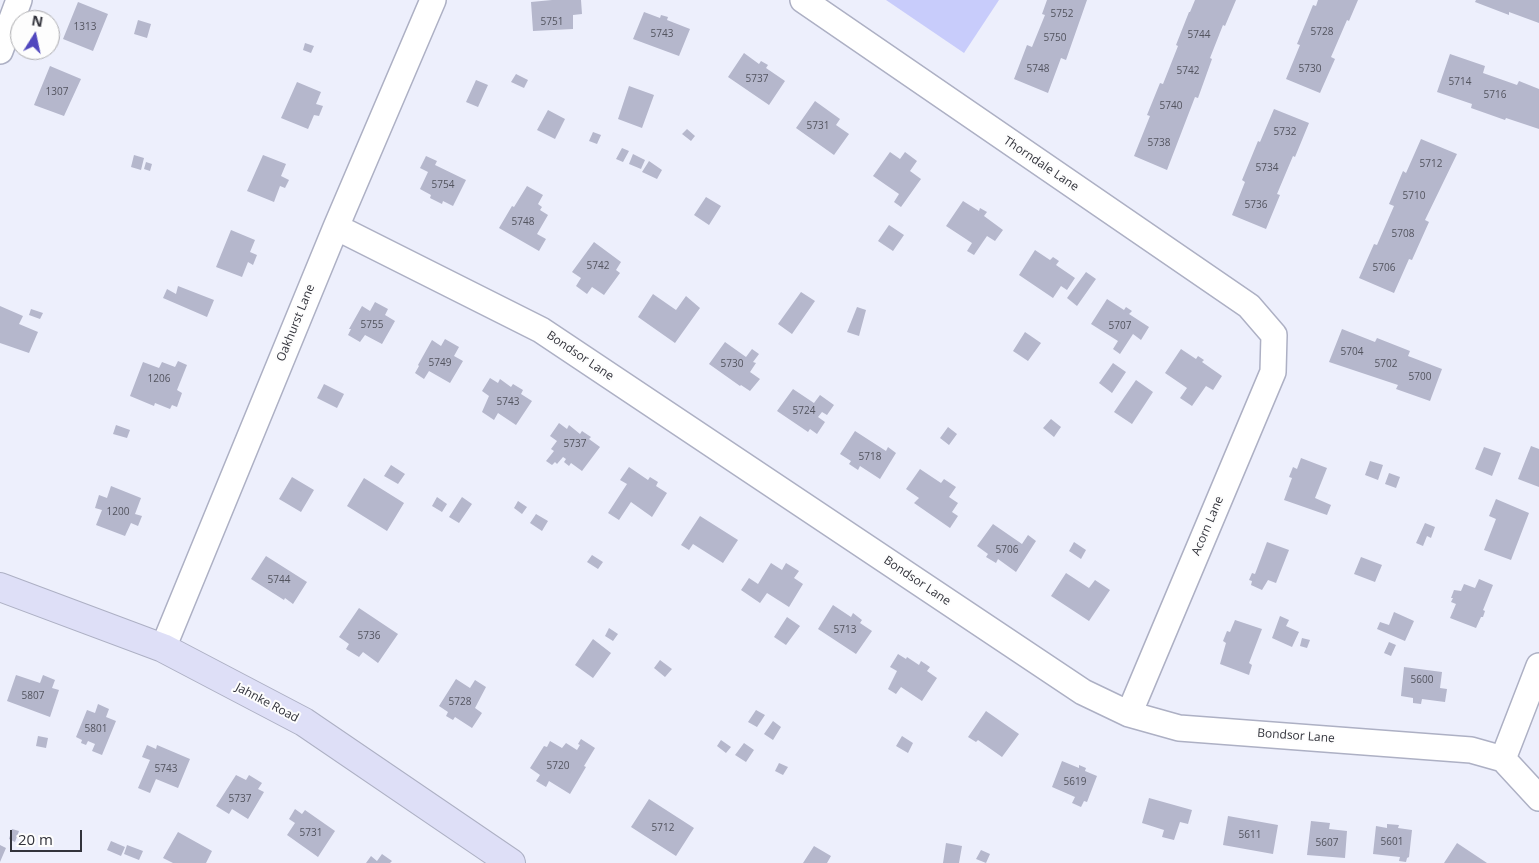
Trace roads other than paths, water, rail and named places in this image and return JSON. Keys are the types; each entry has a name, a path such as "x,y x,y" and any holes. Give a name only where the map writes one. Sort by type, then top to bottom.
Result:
{"main road":[{"name":"Jahnke Road","path":"0,587 163,648 304,722 511,863"}],"street":[{"path":"0,51 19,0"},
{"name":"Oakhurst Lane","path":"163,648 336,227 433,0"},
{"name":"Thorndale Lane","path":"803,0 1249,306 1274,334"},
{"name":"Bondsor Lane","path":"336,227 540,330 1083,692 1129,714 1179,728 1470,750 1503,759"},
{"name":"Acorn Lane","path":"1129,714 1273,372 1274,334"},
{"path":"1539,666 1503,759 1539,798"}]}
